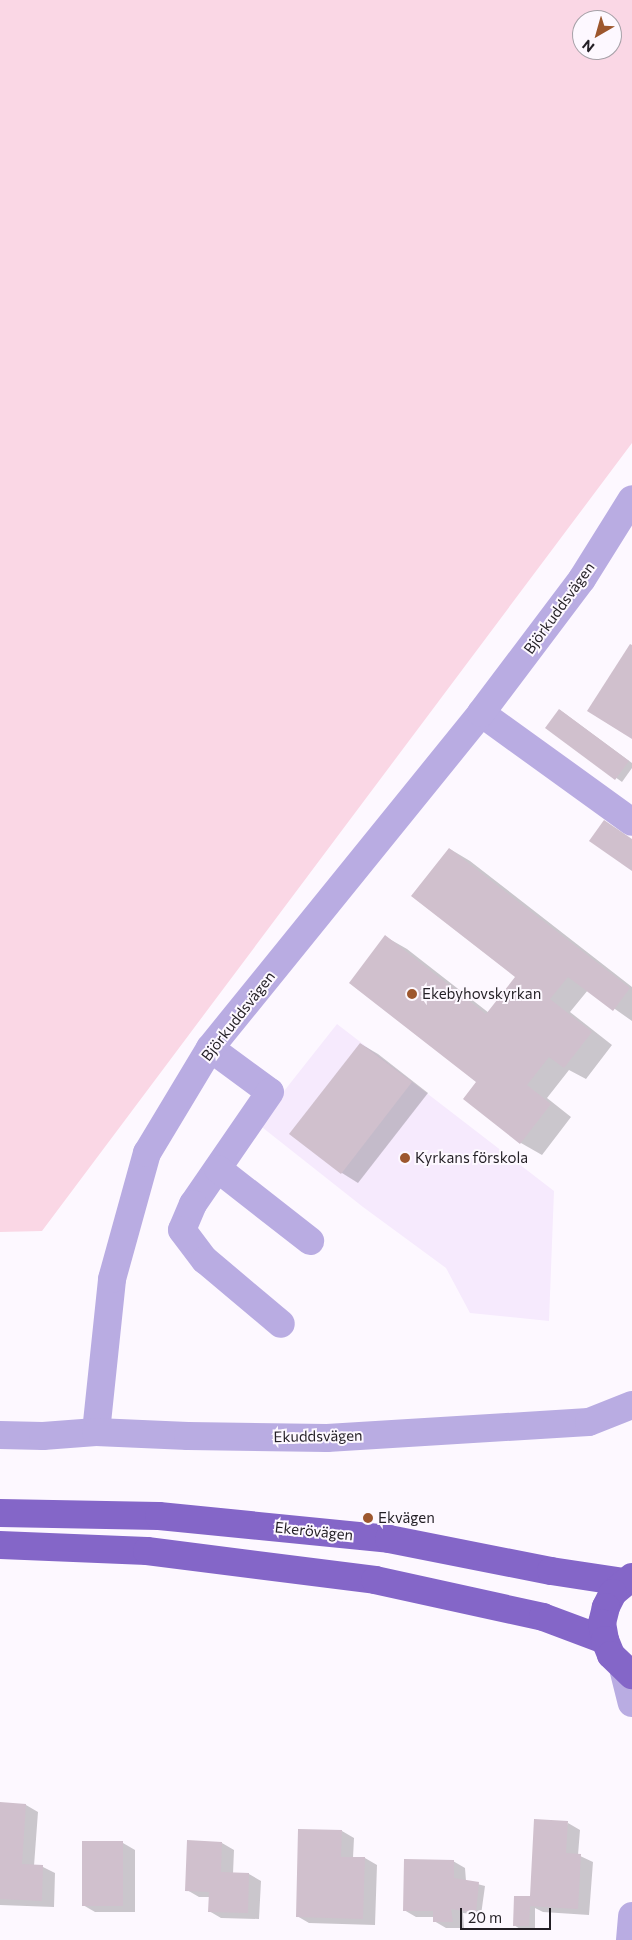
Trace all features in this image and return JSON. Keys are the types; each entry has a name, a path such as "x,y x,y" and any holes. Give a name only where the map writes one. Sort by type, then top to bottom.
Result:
{"main road":[{"name":"Ekerövägen","path":"0,1513 159,1516 389,1539 551,1571 628,1580"},
{"path":"0,1545 147,1550 375,1580 542,1617 605,1640"},
{"path":"627,1671 611,1655 605,1640 602,1623 606,1606 613,1593 628,1580"}],"street":[{"name":"Björkuddsvägen","path":"96,1432 112,1279 147,1153 210,1048 481,713 582,579 632,499"},
{"path":"481,713 632,822"},
{"path":"210,1048 270,1092 194,1204 182,1230 205,1260 281,1324"},
{"path":"218,1169 310,1241"},
{"name":"Ekuddsvägen","path":"0,1435 43,1436 96,1432 188,1436 327,1438 589,1422 632,1405"},
{"path":"627,1671 632,1702"},
{"path":"630,1940 632,1916"}],"shaded area":[{"path":"0,0 632,0 632,443 42,1231 0,1232"},
{"name":"Kyrkans förskola","path":"337,1024 554,1191 549,1321 470,1313 446,1268 363,1207 258,1124"}],"building":[{"path":"630,644 632,645 632,739 587,711"},
{"path":"559,709 629,761 615,780 545,728"},
{"path":"604,820 632,839 632,871 589,841"},
{"name":"Ekebyhovskyrkan","path":"449,848 630,988 613,1011 568,977 550,999 592,1032 564,1068 549,1057 527,1085 551,1104 520,1144 463,1099 476,1082 349,983 385,935 486,1014 515,977 411,896"},
{"path":"360,1043 412,1082 341,1174 289,1134"},
{"path":"0,1802 26,1804 22,1864 43,1865 42,1901 0,1899"},
{"path":"534,1819 568,1821 566,1853 581,1854 578,1909 530,1906 529,1926 513,1926 514,1896 530,1896"},
{"path":"298,1829 342,1830 341,1857 365,1857 363,1919 296,1917"},
{"path":"187,1840 222,1842 221,1872 249,1873 248,1913 208,1912 209,1892 185,1891"},
{"path":"82,1841 123,1841 123,1906 82,1906"},
{"path":"404,1859 454,1860 454,1878 479,1882 476,1913 451,1909 453,1922 433,1922 433,1911 403,1911"}],"place":[{"name":"Ekebyhovskyrkan","path":"412,994"},
{"name":"Kyrkans förskola","path":"405,1158"},
{"name":"Ekvägen","path":"368,1518"}]}
